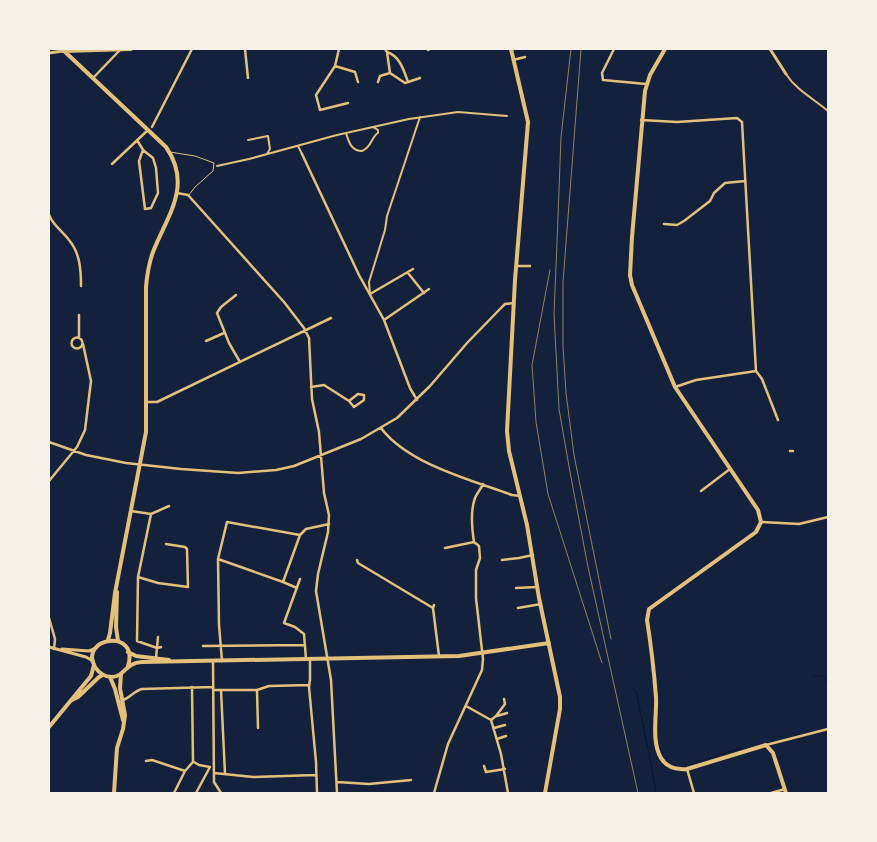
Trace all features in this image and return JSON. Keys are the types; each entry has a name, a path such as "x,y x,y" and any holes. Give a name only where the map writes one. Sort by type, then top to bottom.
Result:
{"main road":[{"path":"63,50 131,49"},
{"path":"511,49 528,122 514,303 507,430 509,451 520,496 561,705 545,793"},
{"path":"665,49 646,84 630,275 634,290 675,386 758,510 761,522 756,532 653,605 647,614 656,695 658,753 668,766 676,769 687,769 766,745 773,753 785,791"},
{"path":"63,50 93,79 150,128 170,152 178,178 177,193 153,251 148,270 146,287 146,432 116,585 108,640"},
{"path":"116,585 118,641"},
{"path":"49,727 91,676 96,648 103,642 108,640 118,641 128,652 136,656 171,661"},
{"path":"94,663 103,675 110,677 121,674 128,666 134,663 438,657 482,654 549,643"},
{"path":"128,652 128,666"},
{"path":"114,793 117,748 125,715 120,688 121,674"},
{"path":"72,700 103,675"},
{"path":"110,677 124,724"}],"street":[{"path":"112,164 150,128 192,49"},
{"path":"245,49 248,78"},
{"path":"339,49 335,66 316,95 320,110 348,104"},
{"path":"614,49 601,78 604,81 646,84"},
{"path":"770,49 786,74 800,90 815,99 828,111"},
{"path":"49,53 63,50"},
{"path":"93,79 120,50"},
{"path":"386,50 390,73 405,83 420,78"},
{"path":"386,50 400,62 408,82"},
{"path":"513,60 525,57"},
{"path":"335,66 355,72 358,82"},
{"path":"378,82 380,76 390,73"},
{"path":"217,166 346,133 420,117 458,112 507,116"},
{"path":"370,294 370,282 385,230 387,216 420,117"},
{"path":"642,120 664,122 718,118 740,120 742,122 756,371 762,379 778,420"},
{"path":"346,133 354,149 362,151 368,148 374,135 378,133 378,130 373,127"},
{"path":"248,140 268,136 270,148 267,154"},
{"path":"137,140 143,150 153,158 158,193 151,208 146,209 139,161 143,150"},
{"path":"298,146 356,269 384,320 410,388 417,400"},
{"path":"664,224 677,225 684,221 710,201 714,193 725,183 746,181"},
{"path":"177,193 188,196 284,302 306,331 310,342 311,387 319,432 323,489 330,515 316,591 331,680 337,793"},
{"path":"49,216 51,221 73,246 80,265 81,286"},
{"path":"517,266 530,266"},
{"path":"370,294 413,269"},
{"path":"408,272 424,293"},
{"path":"384,320 429,289"},
{"path":"236,295 217,313 224,332 240,362"},
{"path":"49,442 86,455 181,469 238,473 284,468 361,439 397,418 417,400 500,309 506,304 514,303"},
{"path":"49,481 81,441 87,423 91,381 83,344 79,338 79,315"},
{"path":"147,402 157,402 331,318"},
{"path":"206,341 224,332"},
{"path":"79,338 74,339 72,342 73,347 85,356"},
{"path":"78,349 83,344"},
{"path":"675,386 696,380 756,371"},
{"path":"311,387 324,386 349,401 354,407 364,400 364,395 358,394 349,401"},
{"path":"381,428 389,438 408,453 431,465 512,495 520,496"},
{"path":"701,491 730,469"},
{"path":"434,793 448,744 482,670 475,585 480,549 477,543 474,542 472,524 473,505 483,484"},
{"path":"131,511 151,514 169,506"},
{"path":"151,514 138,577 137,641 156,648 161,647"},
{"path":"761,522 799,524 828,517"},
{"path":"222,661 218,559 227,522 300,535"},
{"path":"283,582 300,535 306,529 329,524"},
{"path":"445,548 474,542"},
{"path":"138,577 188,587 187,549 166,544"},
{"path":"502,560 532,555"},
{"path":"218,559 296,588"},
{"path":"357,560 358,563 375,574 434,607 439,650 438,657"},
{"path":"300,579 284,623 295,627 304,634 310,679 317,793"},
{"path":"516,588 538,587"},
{"path":"518,608 541,604"},
{"path":"49,618 55,639 54,649"},
{"path":"156,658 158,637"},
{"path":"203,646 306,645"},
{"path":"49,647 86,657 94,663"},
{"path":"54,649 89,651 96,648"},
{"path":"213,661 214,782 222,793"},
{"path":"123,700 142,689 192,687 221,690 257,690 269,686 309,685"},
{"path":"174,793 185,771 194,762 192,687"},
{"path":"221,690 225,774"},
{"path":"257,690 258,728"},
{"path":"491,720 505,704 504,699"},
{"path":"465,706 491,720 505,769 508,793"},
{"path":"496,716 507,713"},
{"path":"494,728 505,725"},
{"path":"766,745 828,729"},
{"path":"497,738 506,736"},
{"path":"146,761 152,760 185,771"},
{"path":"194,762 199,765 214,767"},
{"path":"484,766 486,772 505,769"},
{"path":"196,793 210,767"},
{"path":"687,769 694,793"},
{"path":"214,773 254,777 316,775"},
{"path":"336,782 369,784 411,780"},
{"path":"771,793 785,791"}],"lane":[{"path":"170,152 195,156 214,163 213,171 188,196"}],"waterway":[{"path":"814,676 822,676 828,683"},
{"path":"632,688 636,691 648,749"},
{"path":"729,752 742,748"},
{"path":"720,755 728,752"},
{"path":"649,753 656,793"},
{"path":"697,762 718,756"}],"railway":[{"path":"571,49 561,137 554,314 559,409 588,567 638,793"},
{"path":"581,49 563,282 563,347 566,393 574,455 611,639"},
{"path":"550,270 532,365 536,422 548,494 602,663"}]}
